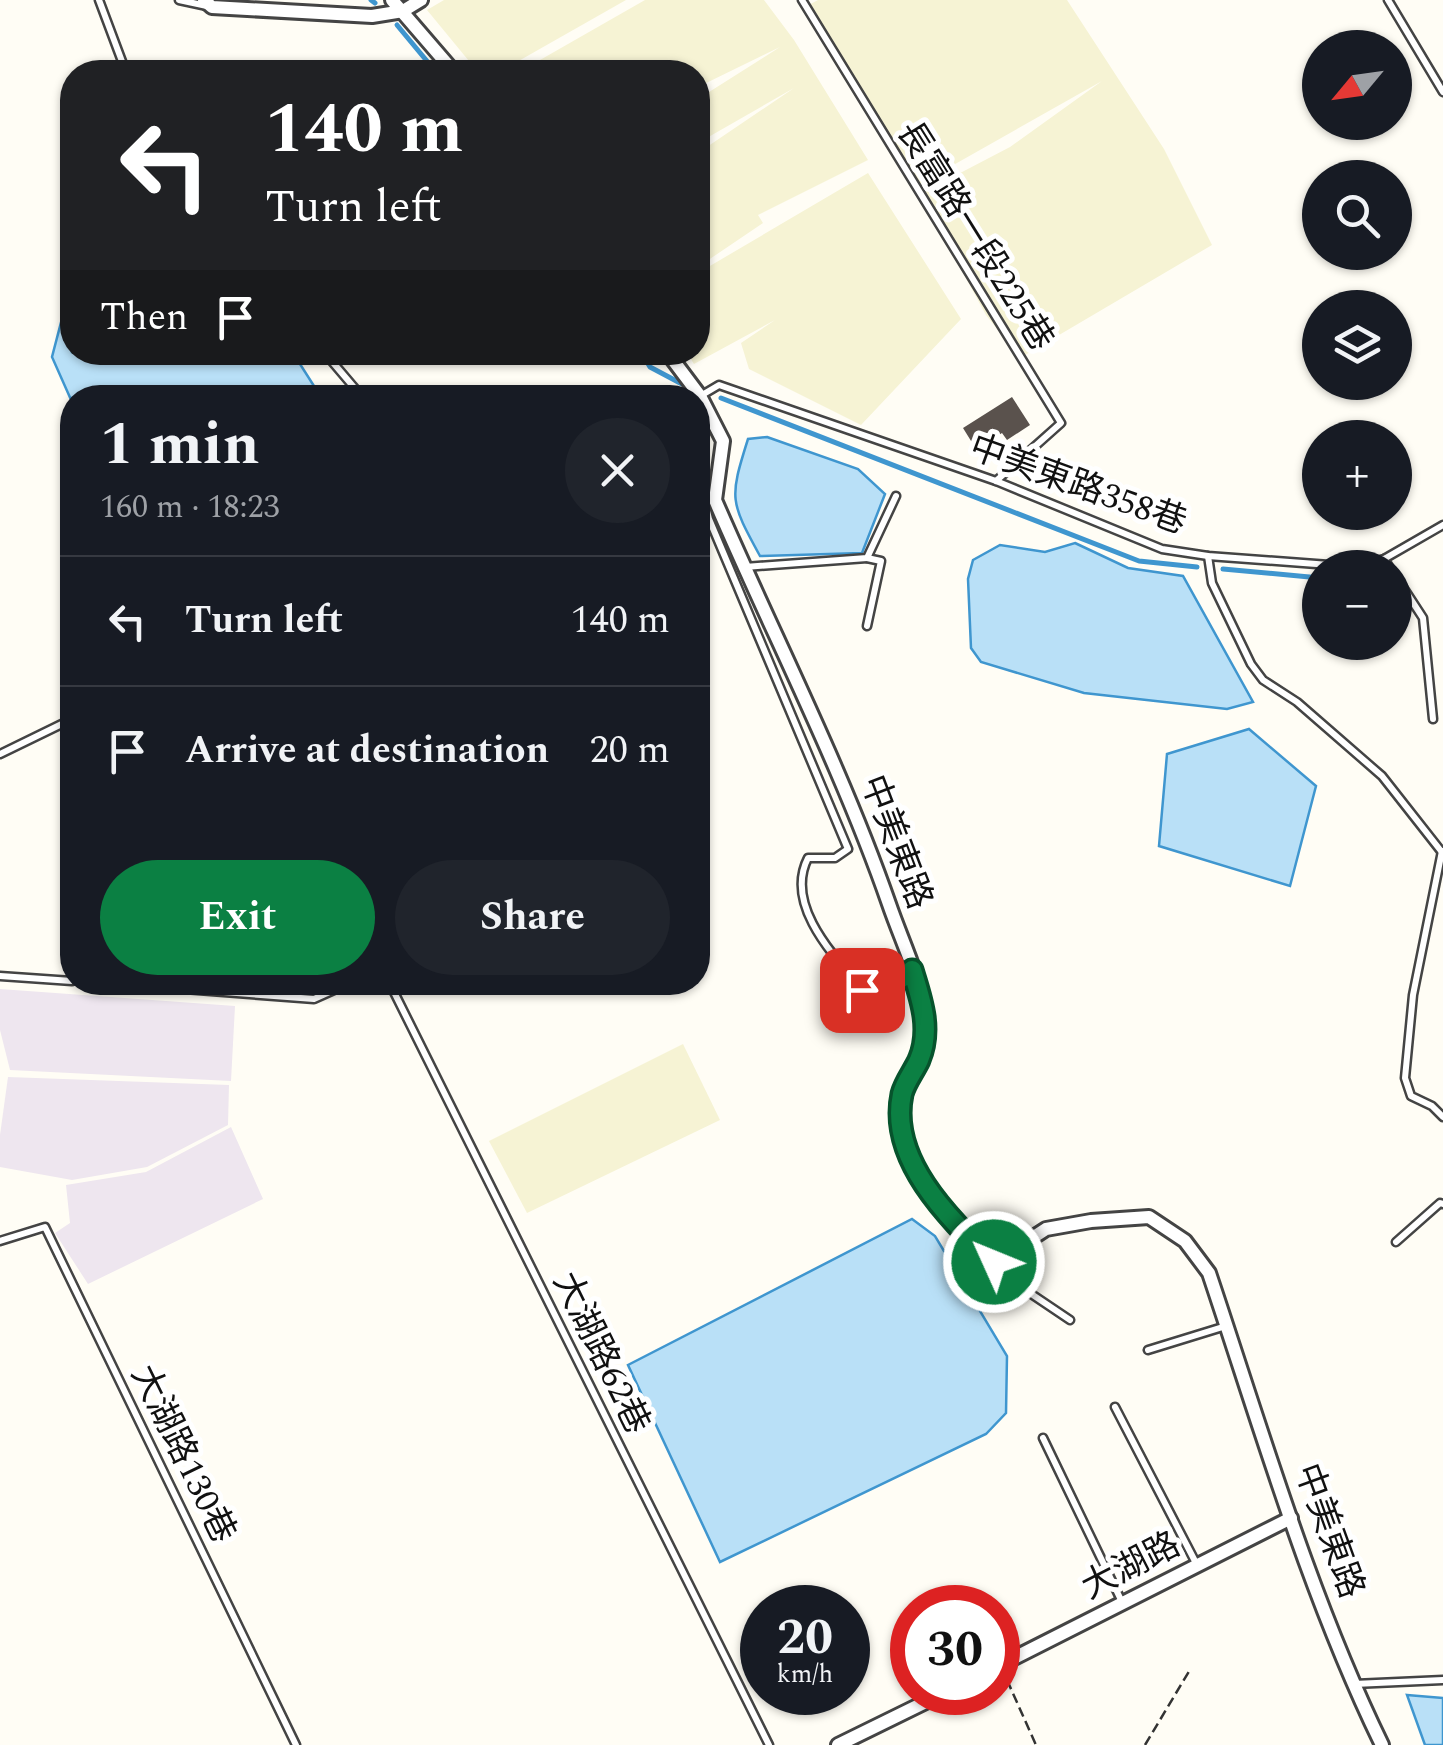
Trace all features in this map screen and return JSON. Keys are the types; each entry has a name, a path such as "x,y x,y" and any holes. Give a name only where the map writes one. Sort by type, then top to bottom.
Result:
{"street":[{"path":"392,0 444,60"},
{"path":"208,3 372,16 403,11 421,0"},
{"name":"中美東路","path":"710,418 723,441 715,500 865,836 926,1014 921,1056 903,1090 898,1124 912,1162 947,1216 994,1262 1046,1229 1091,1220 1149,1218 1185,1241 1209,1273 1291,1518 1352,1684 1382,1745"},
{"name":"大湖路","path":"1020,1655 1291,1518"},
{"path":"838,1745 899,1715"}],"lane":[{"path":"99,0 122,60"},
{"path":"179,0 208,3"},
{"name":"長富路一段225巷","path":"802,0 1061,423 996,480"},
{"path":"1388,0 1443,92"},
{"path":"335,365 352,385"},
{"name":"中美東路358巷","path":"710,392 720,386 996,480 1162,549 1302,563"},
{"path":"867,558 896,496"},
{"path":"710,519 848,848 835,858 808,858 801,872 804,908 829,949 862,990 885,987 912,970"},
{"name":"中美東路358巷","path":"1400,550 1443,525"},
{"path":"1208,556 1212,583 1251,664 1264,680 1297,702 1382,776 1442,851 1413,995 1405,1078 1411,1096 1432,1106 1443,1117"},
{"path":"744,567 867,558 880,561 867,626"},
{"path":"1412,602 1423,618 1433,719"},
{"path":"0,754 60,726"},
{"path":"0,976 60,980"},
{"path":"265,995 314,999 323,995"},
{"name":"大湖路62巷","path":"395,995 769,1745"},
{"path":"1396,1242 1443,1204"},
{"name":"大湖路130巷","path":"0,1241 46,1227 296,1745"},
{"path":"994,1262 1015,1283 1070,1320"},
{"path":"1148,1350 1227,1326"},
{"path":"1115,1406 1198,1566"},
{"path":"1043,1438 1123,1603"},
{"path":"1352,1684 1443,1680"}],"path":[{"path":"1145,1745 1191,1668"},
{"path":"1020,1711 1036,1745"}],"shaded area":[{"path":"444,0 626,0 520,60 468,60 427,10"},
{"path":"645,0 764,0 794,40 868,160 758,215 763,223 710,259 710,145 794,88 710,136 710,91 780,47 710,81 710,60 540,60"},
{"path":"818,0 1067,0 1164,149 1212,245 1020,358 986,315 920,194 1010,147 1102,81 918,185 805,7"},
{"path":"868,173 961,319 861,425 749,369 741,343 775,320 710,355 710,266"},
{"path":"0,989 235,1006 231,1081 10,1070 0,1030"},
{"path":"683,1044 720,1120 527,1213 489,1141"},
{"path":"8,1077 229,1085 228,1125 147,1167 72,1180 0,1167"},
{"path":"231,1127 263,1199 88,1284 55,1233 70,1223 66,1185 146,1172"}],"water":[{"path":"60,326 60,365 301,365 313,385 64,385 52,357"},
{"path":"767,437 858,469 885,494 862,553 760,556 738,511 736,488 748,439"},
{"path":"1075,543 1128,568 1183,576 1253,702 1227,709 1084,693 981,662 971,648 968,579 973,560 1000,545 1045,552"},
{"path":"1249,729 1316,786 1290,886 1159,846 1167,754"},
{"path":"912,1219 935,1236 1007,1356 1006,1413 986,1434 720,1562 628,1365"},
{"path":"1407,1695 1443,1698 1443,1745 1425,1745"}],"building":[{"path":"1012,397 1030,425 1007,440 1002,433 976,449 963,428"}],"waterway":[{"path":"371,0 375,3"},
{"path":"397,25 426,60"},
{"path":"649,365 682,384"},
{"path":"721,398 1139,561 1197,567"},
{"path":"1223,569 1302,576"}],"route":[{"path":"862,990 885,987 912,970 926,1014 921,1056 903,1090 898,1124 912,1162 947,1216 994,1262"}]}
